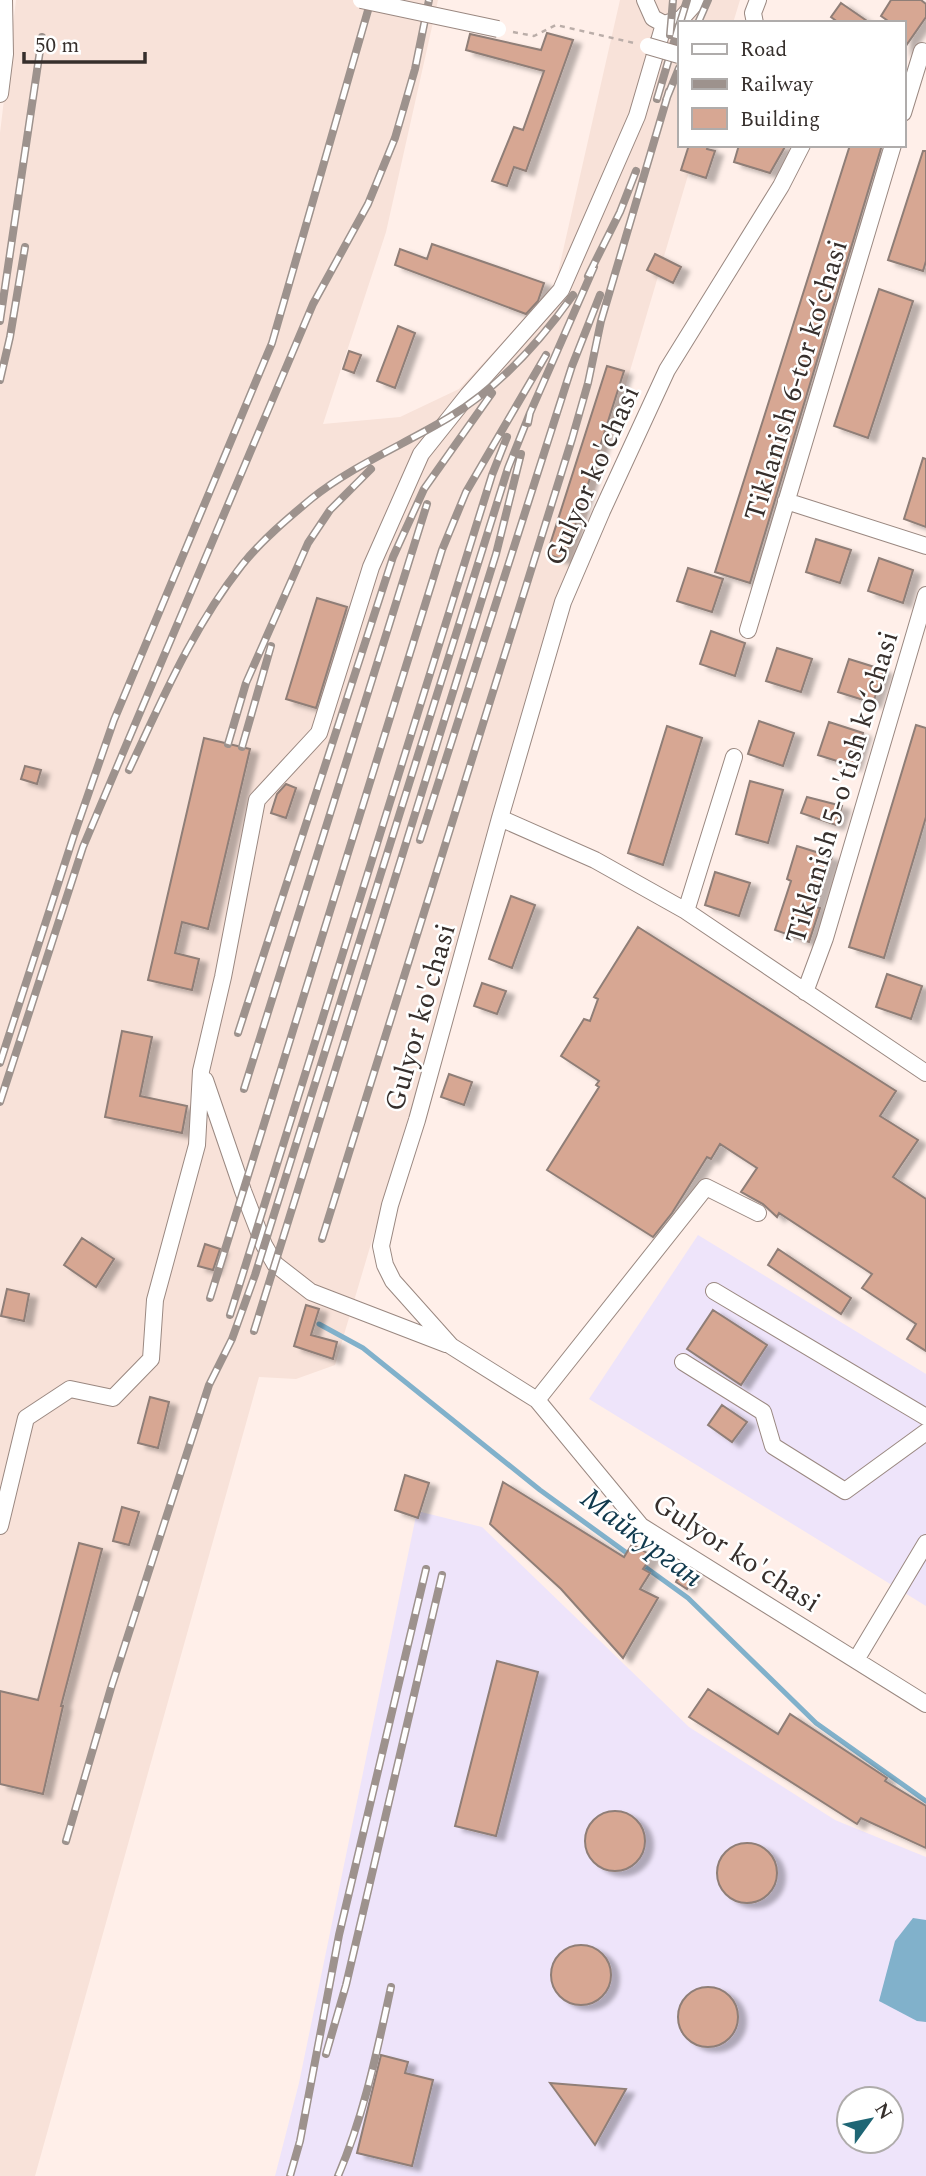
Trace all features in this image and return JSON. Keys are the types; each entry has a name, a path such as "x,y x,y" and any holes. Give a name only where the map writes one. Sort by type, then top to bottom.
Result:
{"street":[{"path":"0,93 5,54 4,0"},
{"path":"360,0 498,29"},
{"path":"645,0 653,18 664,24 681,19 698,0"},
{"path":"754,21 752,12 758,0"},
{"path":"0,1526 26,1418 70,1389 113,1398 151,1359 155,1300 197,1146 201,1071 223,977 257,800 319,733 371,567 421,454 468,395 561,290 637,116 664,24"},
{"path":"648,46 678,55"},
{"path":"905,71 924,49"},
{"path":"905,107 924,49"},
{"name":"Gulyor ko'chasi","path":"801,147 781,186 667,370 563,602 417,1120 390,1205 381,1246 385,1265 393,1281 451,1346 537,1400 641,1526 926,1704"},
{"name":"Tiklanish 6-tor ko‘chasi","path":"748,630 893,147"},
{"path":"786,501 926,546"},
{"name":"Tiklanish 5-o'tish ko‘chasi","path":"805,992 825,938 926,596"},
{"path":"686,911 734,757"},
{"path":"500,818 595,860 686,911 926,1073"},
{"path":"201,1071 243,1191 264,1245 275,1264 312,1292 451,1346"},
{"path":"537,1400 706,1187 758,1213"},
{"path":"714,1291 926,1417"},
{"path":"683,1362 763,1412 773,1446 845,1491 926,1432"},
{"path":"856,1660 926,1543"}],"path":[{"path":"498,29 534,36 556,26 648,46"}],"shaded area":[{"path":"16,0 438,0 386,232 323,424 400,417 459,389 555,286 620,0 740,0 734,21 678,21 678,147 696,147 335,1365 296,1379 259,1377 35,2176 0,2176 0,133"},
{"path":"698,1235 926,1374 926,1606 589,1399"},
{"path":"417,1511 482,1527 689,1727 835,1820 926,1857 926,2176 275,2176 299,2083"}],"water":[{"path":"913,1918 926,1920 926,2022 917,2021 879,2001 895,1941"}],"building":[{"path":"891,0 921,0 926,4 926,17 905,47 905,21 888,21 881,16"},
{"path":"841,3 867,21 836,21 831,17"},
{"path":"547,33 573,40 526,171 514,167 507,186 492,181 514,127 523,130 544,71 466,50 470,34 541,50"},
{"path":"688,147 708,147 715,151 706,178 681,170"},
{"path":"738,147 785,147 770,173 734,162"},
{"path":"849,147 881,147 750,583 715,572"},
{"path":"923,151 926,151 926,261 923,271 888,260"},
{"path":"432,244 544,283 538,301 526,314 395,265 400,249 427,259"},
{"path":"655,254 681,267 673,283 647,270"},
{"path":"879,289 913,301 868,438 834,426"},
{"path":"398,326 415,333 395,388 377,381"},
{"path":"349,351 361,355 354,373 343,369"},
{"path":"607,366 624,371 564,560 547,554"},
{"path":"923,458 926,459 926,527 904,519"},
{"path":"816,539 851,550 840,583 806,572"},
{"path":"879,558 913,570 903,603 868,591"},
{"path":"688,568 723,579 712,612 677,601"},
{"path":"317,598 347,607 316,708 286,699"},
{"path":"711,631 745,643 735,676 700,664"},
{"path":"777,648 812,659 801,692 766,681"},
{"path":"849,659 884,670 873,703 838,692"},
{"path":"759,721 794,733 783,766 748,754"},
{"path":"829,722 863,733 853,766 818,755"},
{"path":"916,725 926,728 926,817 884,958 849,947"},
{"path":"667,726 702,738 663,865 628,853"},
{"path":"204,738 250,749 208,929 182,922 175,953 199,959 192,990 148,980"},
{"path":"25,766 41,770 37,784 21,779"},
{"path":"750,781 783,790 768,843 736,834"},
{"path":"286,784 296,788 286,818 271,813 277,794"},
{"path":"807,797 842,806 836,825 801,813"},
{"path":"797,846 832,857 816,907 820,908 809,942 775,930 791,881 787,879"},
{"path":"715,872 750,883 739,916 705,905"},
{"path":"511,896 535,905 512,968 489,959"},
{"path":"638,927 896,1091 880,1116 918,1140 893,1177 926,1199 926,1351 907,1339 916,1324 862,1288 872,1274 779,1213 777,1217 763,1204 741,1192 757,1168 720,1144 711,1159 707,1157 672,1213 653,1237 547,1170 599,1087 596,1085 599,1081 561,1056 584,1019 590,1021 598,999 594,997"},
{"path":"887,974 922,986 911,1019 876,1007"},
{"path":"482,983 506,991 497,1014 474,1006"},
{"path":"122,1031 152,1037 140,1096 187,1106 182,1133 105,1117"},
{"path":"449,1074 472,1082 464,1105 441,1097"},
{"path":"82,1238 114,1259 96,1287 64,1265"},
{"path":"205,1244 220,1249 213,1270 198,1266"},
{"path":"778,1249 851,1298 841,1314 768,1265"},
{"path":"7,1289 29,1294 24,1321 1,1316"},
{"path":"306,1305 319,1309 311,1335 337,1342 333,1359 294,1346"},
{"path":"713,1310 767,1345 741,1385 687,1349"},
{"path":"150,1397 169,1402 158,1448 138,1443"},
{"path":"722,1405 747,1422 732,1442 708,1425"},
{"path":"405,1475 429,1483 418,1518 395,1510"},
{"path":"503,1482 624,1557 632,1544 652,1556 643,1569 650,1573 640,1589 658,1598 623,1658 561,1589 490,1524"},
{"path":"122,1507 139,1512 129,1545 113,1541"},
{"path":"79,1543 102,1549 61,1706 43,1794 0,1784 0,1691 38,1700"},
{"path":"684,1568 695,1575 687,1589 676,1582"},
{"path":"497,1661 538,1672 496,1836 455,1826"},
{"path":"708,1689 778,1734 790,1714 887,1778 885,1781 926,1806 926,1848 861,1818 857,1824 689,1717"},
{"path":"615,1811 632,1816 640,1824 645,1841 640,1858 632,1866 615,1871 598,1866 590,1858 585,1841 590,1824 598,1816"},
{"path":"747,1843 764,1848 772,1856 777,1873 772,1890 764,1898 747,1903 730,1898 722,1890 717,1873 722,1856 730,1848"},
{"path":"581,1945 598,1950 606,1958 611,1975 606,1992 598,2000 581,2005 564,2000 556,1992 551,1975 556,1958 564,1950"},
{"path":"708,1987 725,1992 733,2000 738,2017 733,2034 725,2042 708,2047 691,2042 683,2034 678,2017 683,2000 691,1992"},
{"path":"381,2055 408,2062 405,2073 433,2080 412,2166 357,2153"},
{"path":"550,2083 626,2089 595,2145"}],"waterway":[{"name":"Майкурган","path":"319,1324 363,1348 540,1490 631,1556"},
{"name":"Майкурган","path":"641,1564 688,1598 816,1723 926,1801"}],"railway":[{"path":"0,1063 114,720 272,343 371,0"},
{"path":"0,1102 83,847 313,304 368,204 395,138 415,69 429,0"},
{"path":"670,35 673,0"},
{"path":"681,21 687,0"},
{"path":"699,21 708,0"},
{"path":"657,99 678,28"},
{"path":"0,321 42,37"},
{"path":"666,100 678,70"},
{"path":"322,1239 572,439 588,383 601,321 669,91"},
{"path":"588,276 620,212 636,171"},
{"path":"0,380 25,247"},
{"path":"528,423 594,267"},
{"path":"129,770 193,639 224,589 257,547 327,487 448,418 484,393 532,347 573,295"},
{"path":"420,840 572,366 600,295"},
{"path":"210,1298 442,550 466,492 546,355"},
{"path":"238,1033 393,557 424,489 492,393"},
{"path":"66,1841 111,1688 209,1385 232,1339 255,1275 508,468 530,413"},
{"path":"230,1315 492,475 507,437"},
{"path":"254,1331 496,554 521,454"},
{"path":"228,744 246,683 308,543 330,510 371,469"},
{"path":"244,1089 427,504"},
{"path":"242,747 271,646"},
{"path":"290,2176 300,2141 339,1935 426,1569"},
{"path":"326,2054 346,1985 442,1575"},
{"path":"338,2176 363,2107 391,1987"}]}
